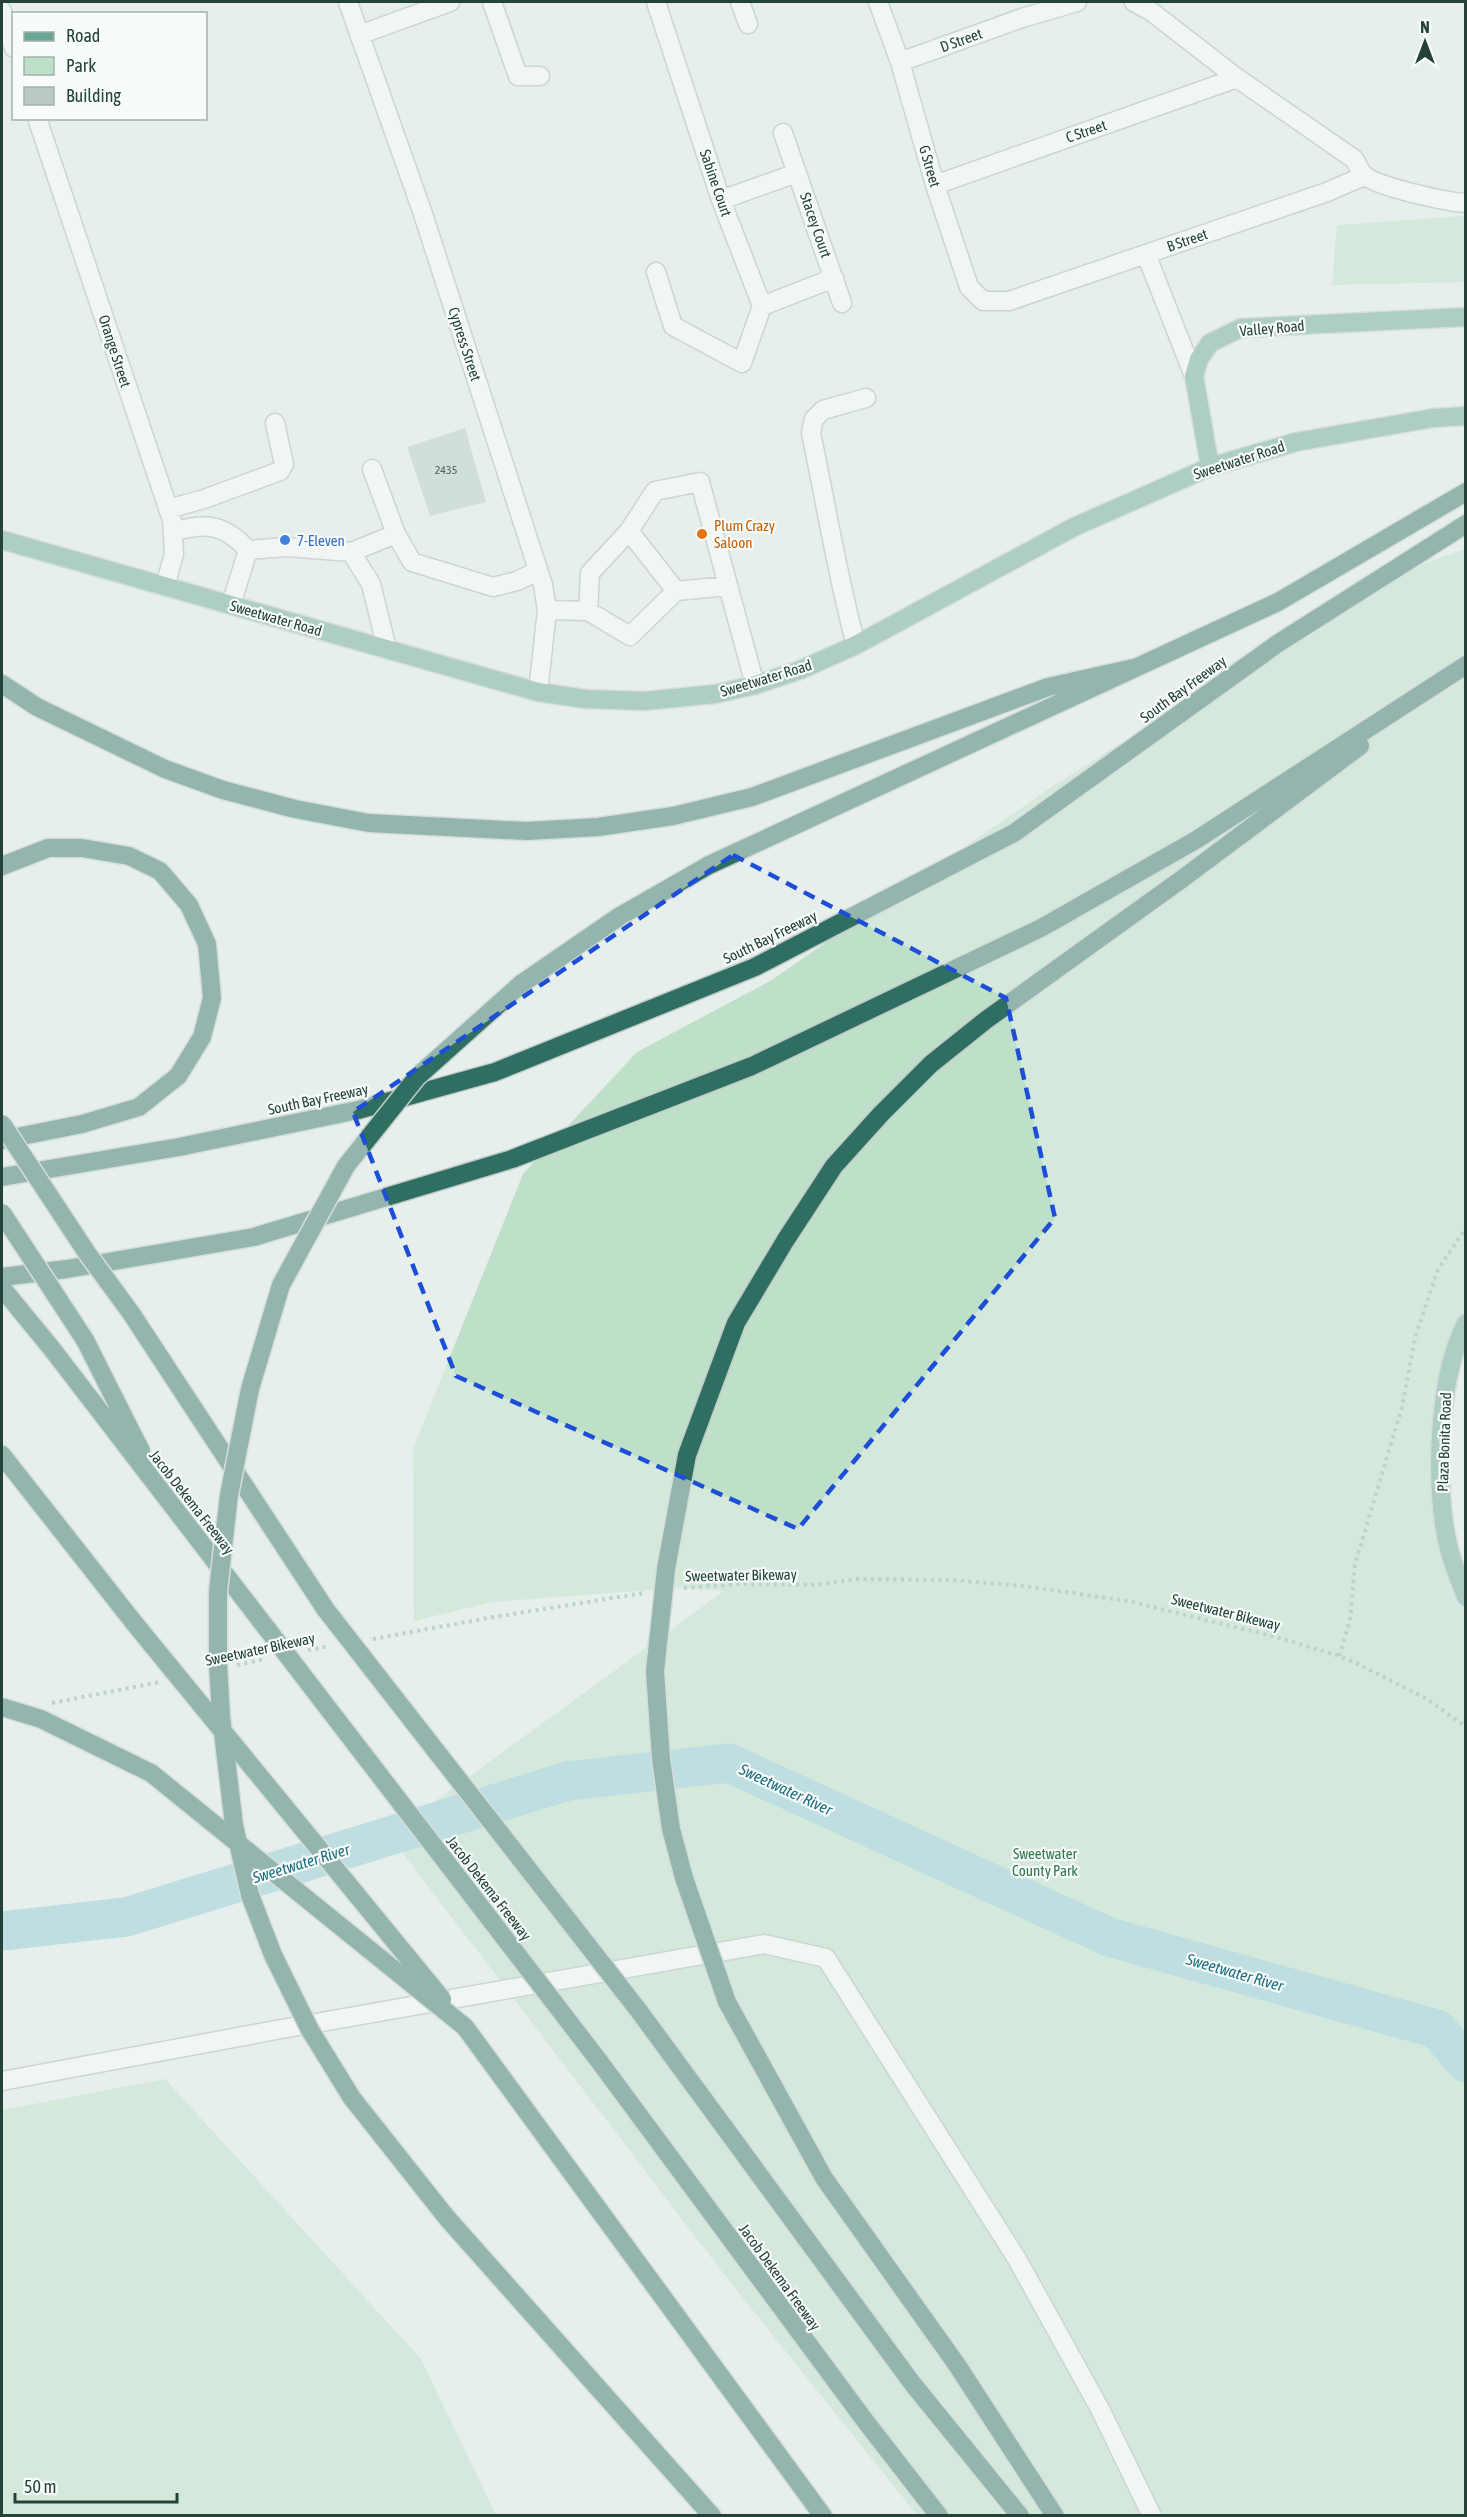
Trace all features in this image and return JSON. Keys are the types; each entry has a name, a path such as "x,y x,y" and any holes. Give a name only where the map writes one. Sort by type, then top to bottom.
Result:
{"highway":[{"path":"712,2516 447,2218 352,2098 310,2030 273,1955 250,1895 234,1825 221,1716 218,1591 229,1496 250,1389 281,1285 346,1166 417,1077 521,984 620,916 709,865 1278,602 1466,492"},
{"name":"South Bay Freeway","path":"2,1177 179,1147 358,1110 495,1072 754,967 1014,833 1277,644 1466,524"},
{"path":"2,1276 67,1269 254,1237 512,1159 752,1066 1041,928 1196,840 1466,666"},
{"path":"1055,2516 957,2365 824,2178 727,2002 684,1878 671,1829 661,1759 656,1671 666,1569 687,1455 736,1323 785,1241 834,1166 881,1114 931,1064 986,1020 1182,879 1466,666"},
{"path":"2,684 37,706 165,769 223,790 295,809 369,823 527,831 598,827 672,816 752,797 1048,687 1138,667"},
{"path":"2,866 48,848 82,848 129,856 160,871 189,905 207,944 212,998 202,1037 178,1076 139,1107 82,1124 2,1140"},
{"path":"2,1124 87,1253 131,1313 326,1610 639,2011 912,2383 1020,2516"},
{"path":"2,1213 85,1340 159,1488"},
{"path":"2,1286 67,1269"},
{"name":"Jacob Dekema Freeway","path":"2,1286 599,2061 866,2422 939,2516"},
{"path":"2,1455 135,1624 465,2027 823,2516"},
{"path":"2,1707 41,1719 151,1773 465,2027"}],"main road":[{"name":"Valley Road","path":"1194,376 1199,359 1210,343 1240,328 1466,317"},
{"path":"1194,376 1210,466"},
{"name":"Sweetwater Road","path":"2,540 538,692 585,699 644,701 715,694 755,685 800,670 856,645 1074,527 1210,466 1296,442 1433,418 1466,416"},
{"name":"Plaza Bonita Road","path":"1466,1323 1459,1337 1445,1389 1440,1493 1449,1549 1466,1597"}],"street":[{"name":"Cypress Street","path":"348,2 422,212 538,571 547,610 538,692"},
{"path":"359,35 450,2"},
{"path":"492,2 518,76 540,76"},
{"name":"Sabine Court","path":"656,2 721,200 762,306"},
{"path":"740,2 748,24"},
{"name":"G Street","path":"878,2 900,62 935,184 969,287 983,301 1009,301"},
{"path":"1019,10 1077,2"},
{"path":"1134,2 1152,12 1238,78 1354,159 1364,176 1402,190 1451,202 1466,203"},
{"name":"D Street","path":"900,62 1019,10"},
{"path":"2,11 12,42"},
{"name":"C Street","path":"935,184 1238,78"},
{"name":"Orange Street","path":"38,120 168,509 173,532 174,554 165,586"},
{"name":"Stacey Court","path":"783,134 842,303"},
{"name":"Stacey Court","path":"721,200 797,173"},
{"name":"B Street","path":"1009,301 1327,192 1364,176"},
{"path":"1146,254 1194,376"},
{"path":"656,272 674,326 741,363 762,306"},
{"name":"Stacey Court","path":"762,306 834,278"},
{"path":"856,645 842,595 833,538 811,433 814,419 823,410 866,398"},
{"path":"168,509 204,499 280,471 284,464 275,423"},
{"path":"372,469 396,534 412,562 493,586 517,581 538,571"},
{"path":"588,611 590,573 629,531 655,491 700,482 755,685"},
{"path":"173,532 191,526 213,527 233,533 248,550"},
{"path":"629,531 676,591"},
{"path":"248,550 287,547 351,552 396,534"},
{"path":"231,605 248,550"},
{"path":"351,552 371,584 387,649"},
{"path":"547,610 588,611 630,636 676,591 728,586"},
{"path":"2,2081 764,1944 826,1958 1017,2259 1100,2409 1152,2516"}],"path":[{"path":"1339,1656 1350,1621 1355,1564 1402,1407 1415,1338 1438,1269 1466,1228"},
{"name":"Sweetwater Bikeway","path":"681,1588 738,1584 814,1585 857,1579 951,1580 1023,1586 1162,1609 1276,1637 1339,1656 1426,1699 1466,1727"},
{"path":"368,1640 488,1618 649,1593"},
{"name":"Sweetwater Bikeway","path":"297,1653 338,1645"},
{"name":"Sweetwater Bikeway","path":"236,1666 276,1657"},
{"path":"45,1704 170,1680"}],"highlighted area":[{"path":"733,855 1006,998 1055,1218 798,1529 456,1376 353,1112"}],"green space":[{"path":"1465,216 1465,282 1332,285 1337,225"},
{"name":"Sweetwater County Park","path":"1465,549 1466,1324 1439,1463 1466,1596 1465,2515 917,2515 723,2273 389,1835 724,1591 676,1588 492,1602 414,1621 413,1449 523,1174 637,1052 770,981 1053,786 1378,580"},
{"path":"165,2079 421,2359 496,2515 2,2515 2,2110"}],"building":[{"path":"465,428 486,502 430,516 407,447"}],"waterway":[{"name":"Sweetwater River","path":"2,1931 126,1917 568,1781 729,1763 1109,1937 1437,2029 1466,2063"}],"place":[{"name":"Plum Crazy Saloon","path":"702,534"},
{"name":"7-Eleven","path":"285,540"}]}
